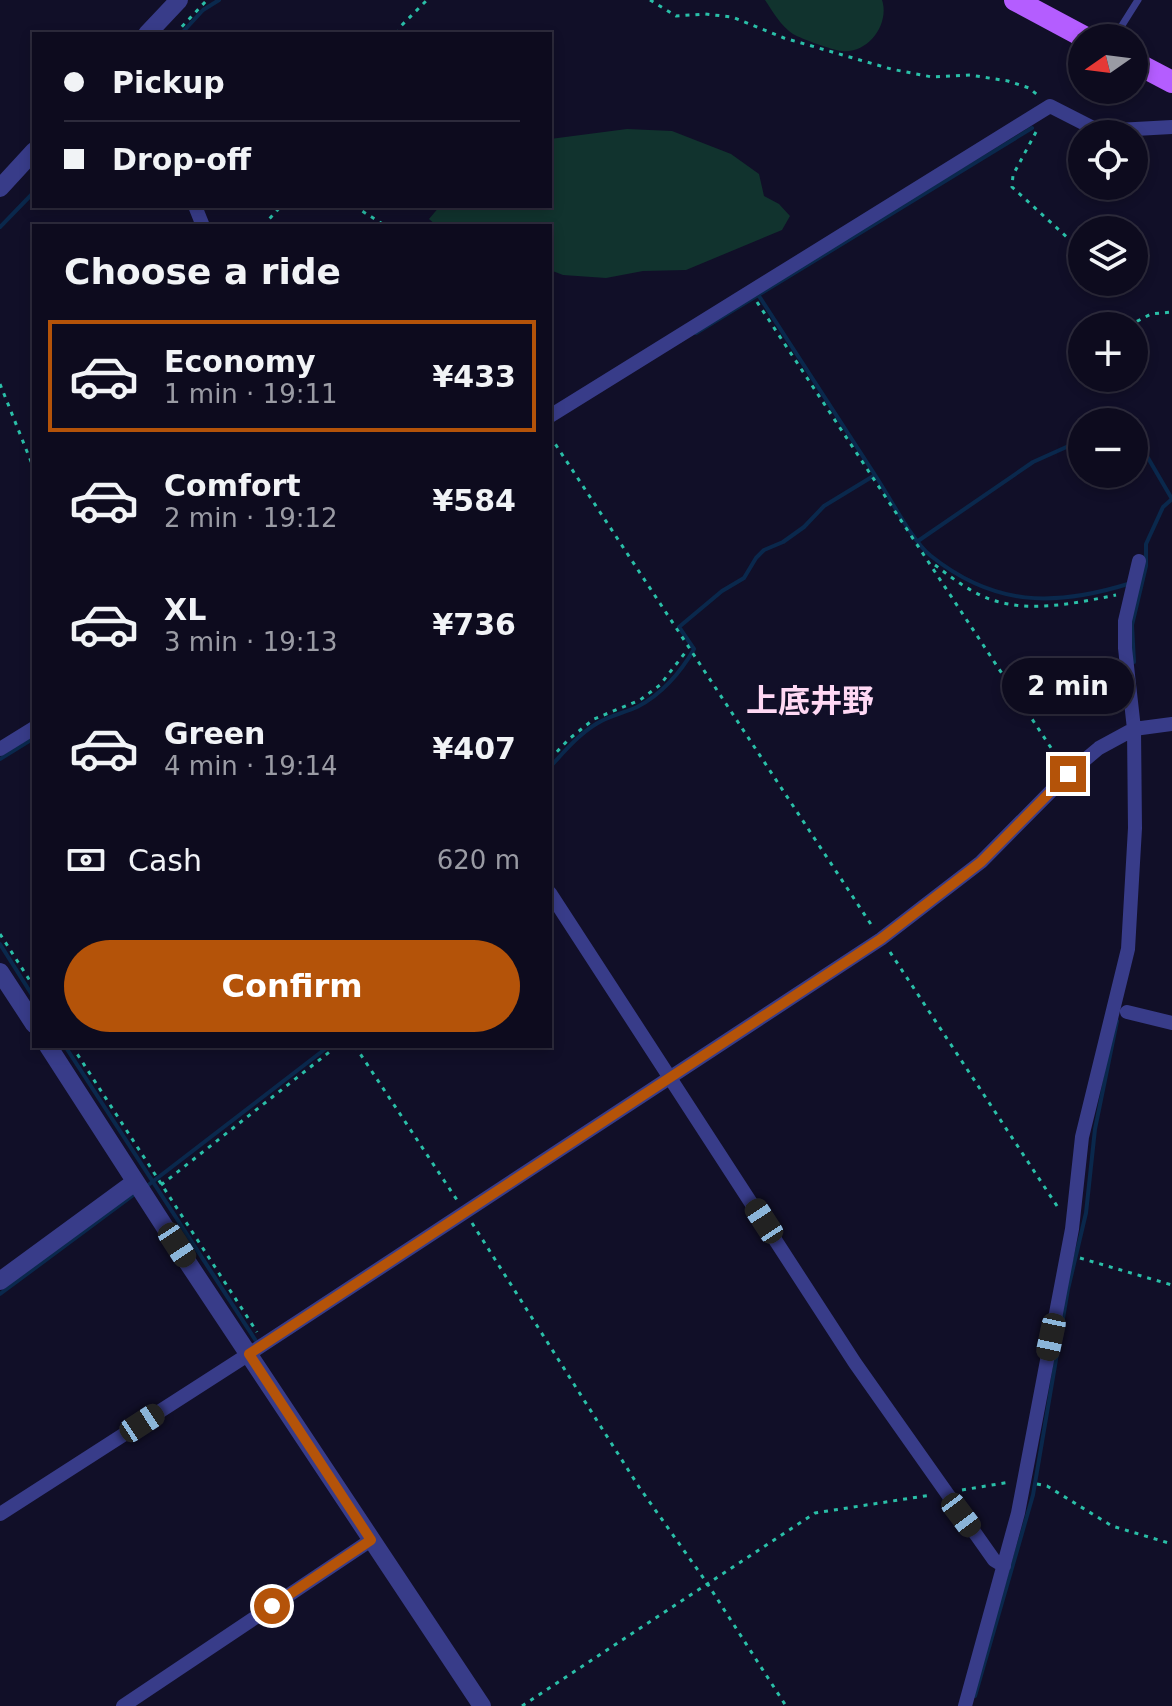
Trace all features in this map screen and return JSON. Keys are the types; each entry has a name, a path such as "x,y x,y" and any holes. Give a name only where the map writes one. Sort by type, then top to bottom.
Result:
{"main road":[{"path":"1015,0 1068,28"},
{"path":"1148,69 1172,82"}],"street":[{"path":"149,32 179,0"},
{"path":"552,415 1050,106 1099,131 1172,127"},
{"path":"0,188 32,153"},
{"path":"965,1706 1024,1481 1068,1255 1082,1137 1128,949 1135,828 1134,729 1125,621 1139,561"},
{"path":"0,1514 881,939 981,862 1068,774 1099,748 1134,729 1172,724"},
{"path":"0,749 32,729"},
{"path":"552,896 855,1363 944,1493 994,1560 1004,1566"},
{"path":"0,972 32,1021"},
{"path":"1127,1012 1172,1023"},
{"path":"49,1048 135,1182 257,1349 371,1540 482,1706"},
{"path":"0,1281 135,1182"},
{"path":"123,1706 371,1540"}],"lane":[{"path":"1123,24 1138,0"}],"path":[{"path":"177,32 207,0"},
{"path":"398,32 427,0"},
{"path":"650,0 676,16 705,14 732,17 784,38 891,69 932,77 970,75 1008,81 1029,88 1050,106"},
{"path":"1037,131 1013,175 1012,187 1068,238"},
{"path":"265,224 279,208"},
{"path":"357,208 383,224"},
{"path":"751,292 924,557 931,563 979,594 1030,606 1066,605 1131,592"},
{"path":"1148,316 1172,312"},
{"path":"0,384 32,464"},
{"path":"552,439 1072,1229"},
{"path":"931,563 1068,774"},
{"path":"552,757 594,719 640,700 660,685 689,648"},
{"path":"0,934 32,984"},
{"path":"73,1048 161,1185 257,1349"},
{"path":"161,1185 334,1048"},
{"path":"356,1048 639,1487 707,1583 786,1706"},
{"path":"1068,1255 1172,1285"},
{"path":"522,1706 815,1513 1024,1481 1047,1486 1112,1526 1172,1544"}],"green space":[{"path":"765,0 882,0 883,19 868,43 852,51 842,51 793,34"},
{"path":"627,129 672,131 731,154 759,174 764,196 779,204 790,216 782,230 686,270 643,271 606,278 563,275 552,271 552,224 435,224 429,219 438,208 552,208 552,139"}],"waterway":[{"path":"183,32 203,10 219,0"},
{"path":"696,333 1032,128"},
{"path":"0,227 32,194"},
{"path":"759,296 875,475"},
{"path":"918,541 1033,462 1068,446"},
{"path":"1148,458 1172,499"},
{"path":"552,765 589,728 646,702 670,682 694,649 679,627 722,591 744,578 764,550 783,542 804,527 824,506 875,475 924,549 954,573 978,585 1001,593 1049,598 1128,584"},
{"path":"1134,662 1132,625 1146,566 1146,544 1163,507 1172,499"},
{"path":"0,759 32,739"},
{"path":"0,944 32,995"},
{"path":"975,1696 1033,1495 1068,1289 1086,1213 1095,1129 1117,1021"},
{"path":"66,1048 256,1341"},
{"path":"147,1186 326,1048"},
{"path":"0,1294 136,1193"}],"district":[{"name":"上底井野","path":"810,701"}],"route":[{"path":"272,1606 371,1540 249,1354 881,939 981,862 1068,774"}]}
